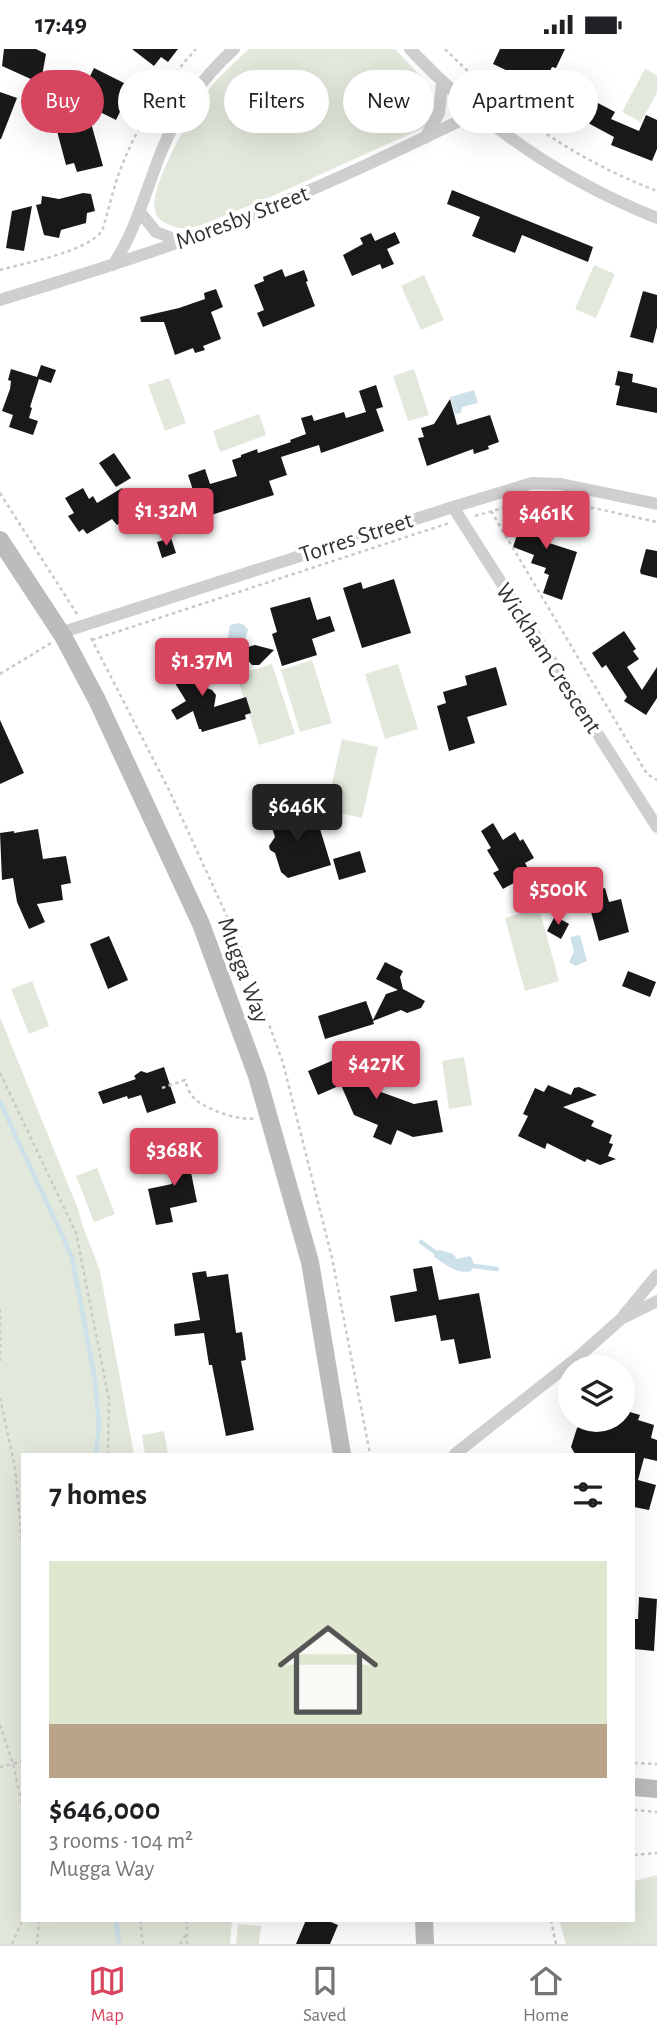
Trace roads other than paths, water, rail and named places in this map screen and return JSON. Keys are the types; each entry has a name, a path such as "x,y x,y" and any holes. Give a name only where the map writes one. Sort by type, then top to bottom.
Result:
{"main road":[{"name":"Mugga Way","path":"0,540 62,635 97,699 201,924 257,1076 310,1262 342,1453"},
{"path":"635,1787 657,1789"},
{"path":"424,1922 425,1944"}],"street":[{"path":"113,265 141,212 161,151 178,118 213,71 234,49"},
{"path":"410,49 448,88"},
{"path":"424,138 439,113 442,83"},
{"name":"Moresby Street","path":"0,300 113,265 313,190 448,126"},
{"path":"504,133 548,164 600,193 657,218"},
{"path":"141,212 144,220 156,232 180,241"},
{"name":"Torres Street","path":"62,635 453,506 532,483 561,484 657,504"},
{"name":"Wickham Crescent","path":"453,506 652,807 657,827"},
{"path":"456,1453 577,1358 621,1319 657,1275"},
{"path":"621,1319 657,1301"}],"waterway":[{"path":"0,1102 72,1257 95,1380 99,1424 96,1453"},
{"path":"421,1242 435,1252"},
{"path":"474,1266 497,1269"},
{"path":"116,1922 119,1944"}]}
